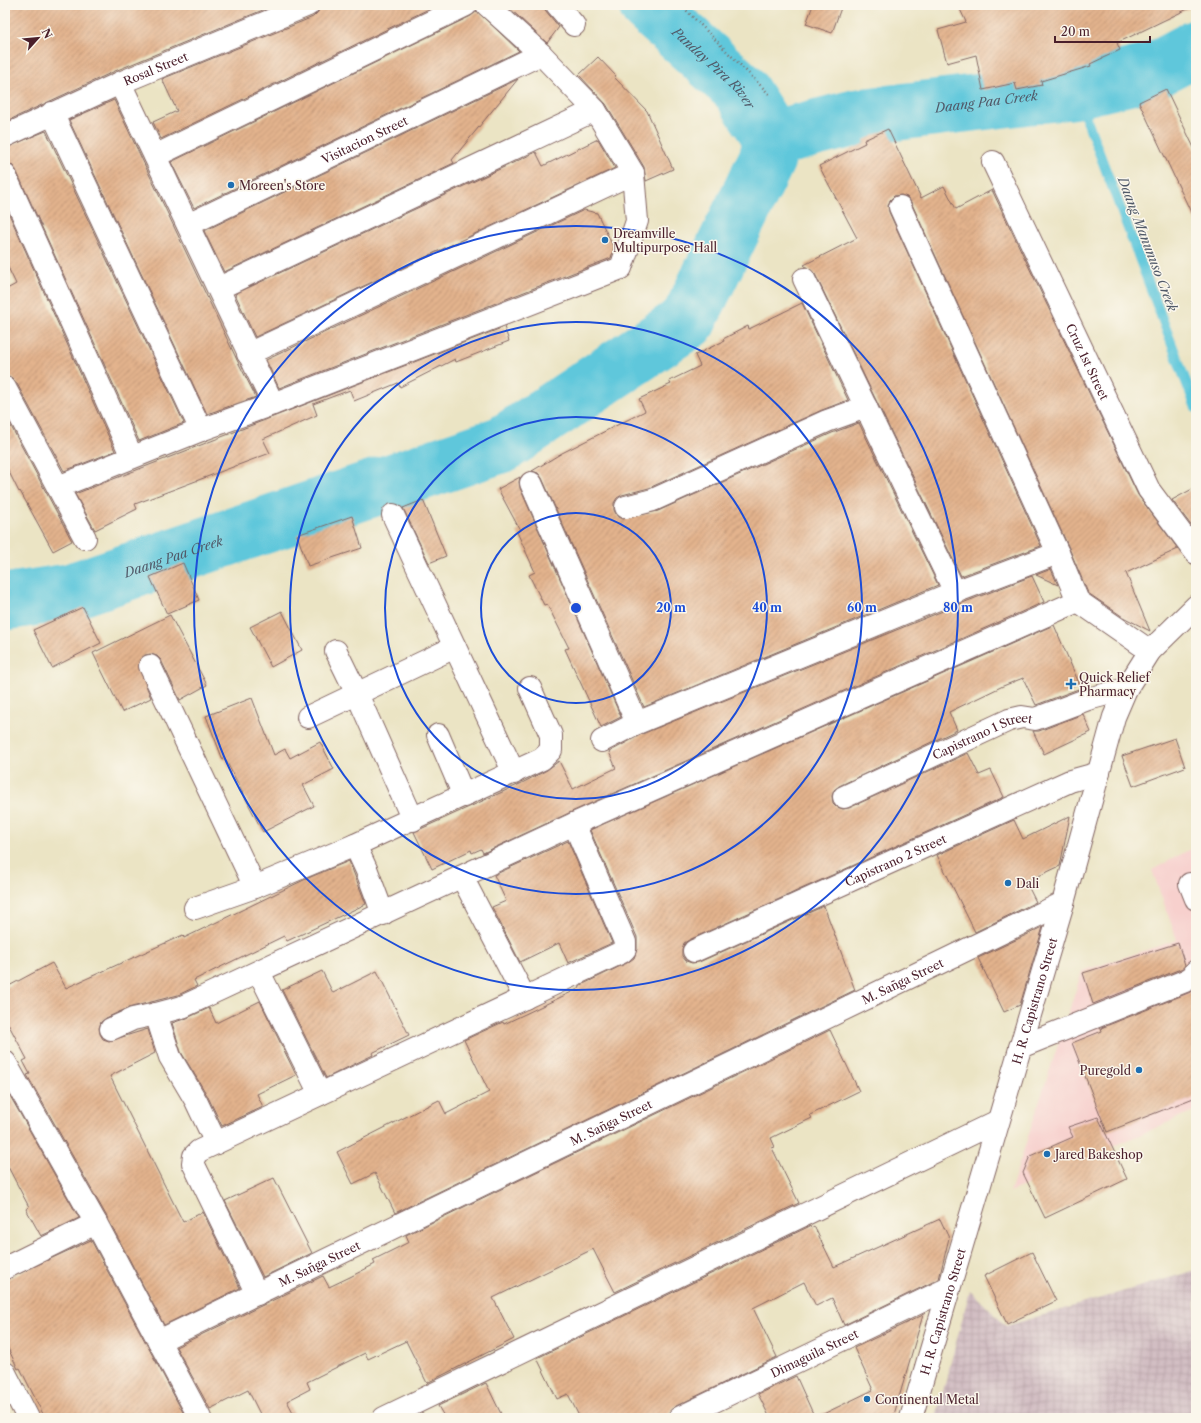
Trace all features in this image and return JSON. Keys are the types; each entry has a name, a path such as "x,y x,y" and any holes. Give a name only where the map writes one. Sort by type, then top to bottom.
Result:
{"street":[{"name":"Rosal Street","path":"5,136 52,113 120,83 308,5"},
{"path":"154,156 466,5"},
{"path":"58,487 201,430 273,404 621,268 637,221 633,173 595,110 541,54 487,5"},
{"path":"557,5 574,24"},
{"name":"Visitacion Street","path":"188,225 541,54"},
{"path":"120,83 273,404"},
{"path":"219,288 595,110"},
{"path":"52,113 201,430"},
{"name":"Cruz 1st Street","path":"993,162 1149,490 1196,553"},
{"path":"248,354 633,173"},
{"path":"5,175 132,457"},
{"path":"900,207 1058,553 1078,601 1150,651"},
{"path":"804,279 955,592"},
{"path":"5,388 85,538"},
{"path":"626,507 654,500 827,421 866,407"},
{"path":"531,482 637,723"},
{"path":"393,515 514,773"},
{"path":"602,741 637,723 955,592 1058,553"},
{"path":"111,1029 133,1019 182,1007 260,972 574,824 1078,601"},
{"name":"H. R. Capistrano Street","path":"911,1418 1063,903 1114,718 1126,689 1150,651 1196,606"},
{"path":"308,717 455,648"},
{"path":"336,651 357,694 413,820"},
{"path":"150,666 254,888"},
{"path":"195,908 254,888 413,820 542,759 551,750 551,734 530,688"},
{"name":"Capistrano 1 Street","path":"844,797 1009,720 1022,717 1035,719 1088,699 1126,689"},
{"path":"438,735 464,796"},
{"name":"Capistrano 2 Street","path":"694,951 1070,781 1099,772"},
{"path":"257,1294 193,1163 194,1156 199,1151 625,950 625,942 574,824"},
{"path":"354,845 367,871 383,914"},
{"path":"462,876 525,998"},
{"name":"M. Sañga Street","path":"159,1341 1063,903"},
{"path":"1020,1047 1185,981 1192,977 1196,971"},
{"path":"260,972 320,1094"},
{"path":"156,1014 170,1057 196,1101 216,1143"},
{"path":"5,1062 96,1223 200,1418"},
{"path":"384,1418 998,1121"},
{"path":"5,1268 96,1223"},
{"name":"Dimaguila Street","path":"679,1418 949,1288"},
{"path":"5,1373 28,1418"}],"path":[{"path":"681,5 769,94"}],"shaded area":[{"path":"1196,846 1196,1110 1010,1192 1082,971 1177,940 1152,870"},
{"path":"1196,1270 1196,1418 936,1418 970,1290 1006,1326"}],"building":[{"path":"5,5 275,5 115,71 5,122"},
{"path":"320,5 437,5 161,139 153,122 177,111 162,79 313,17 318,12"},
{"path":"506,5 541,5 559,27 547,43"},
{"path":"813,5 842,5 832,33 806,24"},
{"path":"958,5 1196,5 1117,43 1120,50 1090,64 1091,66 1041,81 1042,85 1017,90 1015,83 983,90 976,55 947,63 938,30 966,22"},
{"path":"477,11 519,51 194,208 171,162 471,16"},
{"path":"598,57 616,76 614,77 647,111 673,169 646,181 644,167 606,104 579,75"},
{"path":"518,79 452,160 454,163 224,272 204,231"},
{"path":"1166,89 1196,152 1196,223 1139,102"},
{"path":"114,100 256,397 207,414 69,120"},
{"path":"888,129 921,198 944,186 956,209 992,190 1138,495 1178,549 1126,573 1150,631 1123,617 1088,593 1069,548 911,202 907,197 901,195 894,196 890,200 888,206 889,212 1041,546 961,576 815,274 804,265 857,238 819,166 865,143 864,140"},
{"path":"46,131 184,423 139,441 16,170 12,165 5,163 5,148"},
{"path":"598,139 615,168 255,337 235,294 536,152 543,166"},
{"path":"5,205 115,451 64,471 16,382 11,377 5,376 5,290 16,284 5,261"},
{"path":"584,210 597,213 614,248 611,258 279,388 266,360"},
{"path":"802,303 848,400 822,410 649,488 622,495 617,498 614,503 614,510 617,516 623,519 658,511 832,433 859,423 938,585 644,707 542,478 538,473 532,471 562,453 645,411 639,399 671,384 669,381 700,366 695,355 724,341 723,339 748,326 749,329"},
{"path":"504,327 509,341 456,362 455,359 400,387 398,383 354,401 350,390 313,404 317,415 263,439 270,453 135,504 137,509 95,530 75,494"},
{"path":"5,415 72,541 53,551 20,491 19,492 5,464"},
{"path":"520,477 520,488 621,717 601,727 565,649 569,648 547,604 544,605 529,575 535,572 517,532 520,530 498,489"},
{"path":"1196,487 1196,532 1172,500"},
{"path":"423,500 446,556 429,563 403,508"},
{"path":"352,516 362,548 308,566 297,535"},
{"path":"183,563 199,600 167,614 150,577"},
{"path":"1051,569 1058,585 1036,575"},
{"path":"1032,576 1044,602 569,813 483,853 481,849 472,853 471,850 432,869 414,832 520,784 547,770 559,761 573,789 616,768 609,752 642,734"},
{"path":"83,607 101,643 52,668 33,630"},
{"path":"282,611 302,650 271,667 250,627"},
{"path":"170,615 207,685 180,700 161,660 157,656 151,654 145,655 140,659 138,665 151,698 122,712 93,653"},
{"path":"1054,625 1081,688 1036,705 1023,678 1003,686 949,712 957,730 839,786 834,790 832,796 833,803 837,807 843,809 849,808 968,753 979,775 991,770 1004,797 689,940 684,943 682,949 682,956 686,961 692,963 699,962 824,906 855,990 395,1213 375,1173 353,1184 337,1152 439,1100 446,1114 489,1092 464,1040 503,1022 504,1024 580,988 579,986 627,963 634,958 637,949 637,937 590,830"},
{"path":"252,698 274,755 285,749 290,758 320,742 334,769 303,785 314,806 263,832 225,759 223,760 206,716"},
{"path":"1083,714 1091,732 1044,754 1033,731 1039,731"},
{"path":"1175,738 1185,767 1133,786 1122,756"},
{"path":"1070,816 1060,866 1026,882 1036,902 975,932 937,855 1014,820 1023,839"},
{"path":"568,841 612,943 568,963 559,943 520,962 492,907 506,901 494,875"},
{"path":"349,861 366,904 287,941 284,936 194,980 197,986 178,995 128,1008 106,1018 101,1022 99,1028 100,1034 103,1039 109,1041 148,1029 155,1053 110,1076 183,1222 203,1212 240,1288 164,1325 107,1217 27,1075 30,1074 23,1061 27,1059 5,1018 5,988 52,963 66,988 183,935 184,938 308,878"},
{"path":"1043,927 1020,1005 1004,1012 978,958"},
{"path":"1178,943 1185,965 1183,968 1093,1004 1083,973"},
{"path":"322,971 333,993 377,971 409,1035 326,1078 282,990"},
{"name":"Puregold","path":"1193,991 1196,999 1196,1097 1107,1132 1072,1043 1102,1031 1101,1028"},
{"path":"260,1001 296,1075 257,1094 263,1107 222,1126 207,1095 181,1052 172,1023 209,1008 216,1023"},
{"path":"830,1030 859,1091 810,1115 812,1118 771,1138 775,1147 772,1148 799,1203 615,1292 593,1249 493,1298 514,1339 427,1383 406,1341 368,1359 365,1353 307,1382 310,1389 287,1401 296,1418 262,1418 248,1390 210,1409 176,1347 323,1276 329,1287 350,1277 375,1264 373,1260 409,1242 406,1235"},
{"path":"5,1087 79,1218 41,1236 26,1209 29,1207 5,1161"},
{"path":"1098,1117 1127,1179 1045,1218 1023,1173 1030,1156 1073,1137 1068,1127"},
{"path":"274,1178 312,1253 263,1277 225,1201"},
{"path":"940,1219 949,1238 939,1279 844,1325 832,1298 816,1306 804,1282 753,1308 777,1357 674,1407 667,1415 661,1418 580,1418 568,1394 557,1399 537,1358 810,1226 811,1228 814,1226 834,1267"},
{"path":"91,1240 186,1418 45,1418 20,1368 18,1369 5,1342 5,1280"},
{"path":"1032,1252 1056,1301 1007,1324 984,1276"},
{"path":"923,1315 893,1418 815,1418 873,1390 854,1348"},
{"path":"796,1376 815,1418 770,1418 758,1394"},
{"path":"486,1383 503,1418 445,1418 438,1406"}],"waterway":[{"name":"Panday Pira River","path":"647,5 740,89 772,139"},
{"name":"Daang Paa Creek","path":"772,139 859,117 1071,91 1151,72 1196,48"},
{"name":"Daang Manunuso Creek","path":"1071,91 1080,102 1196,408"},
{"path":"5,602 69,592 503,444 688,321 767,159 772,139"}],"place":[{"name":"Moreen's Store","path":"231,185"},
{"name":"Dreamville Multipurpose Hall","path":"605,240"},
{"name":"Quick Relief Pharmacy","path":"1071,684"},
{"name":"Dali","path":"1008,883"},
{"name":"Puregold","path":"1139,1070"},
{"name":"Jared Bakeshop","path":"1047,1154"},
{"name":"Continental Metal","path":"867,1399"}]}
